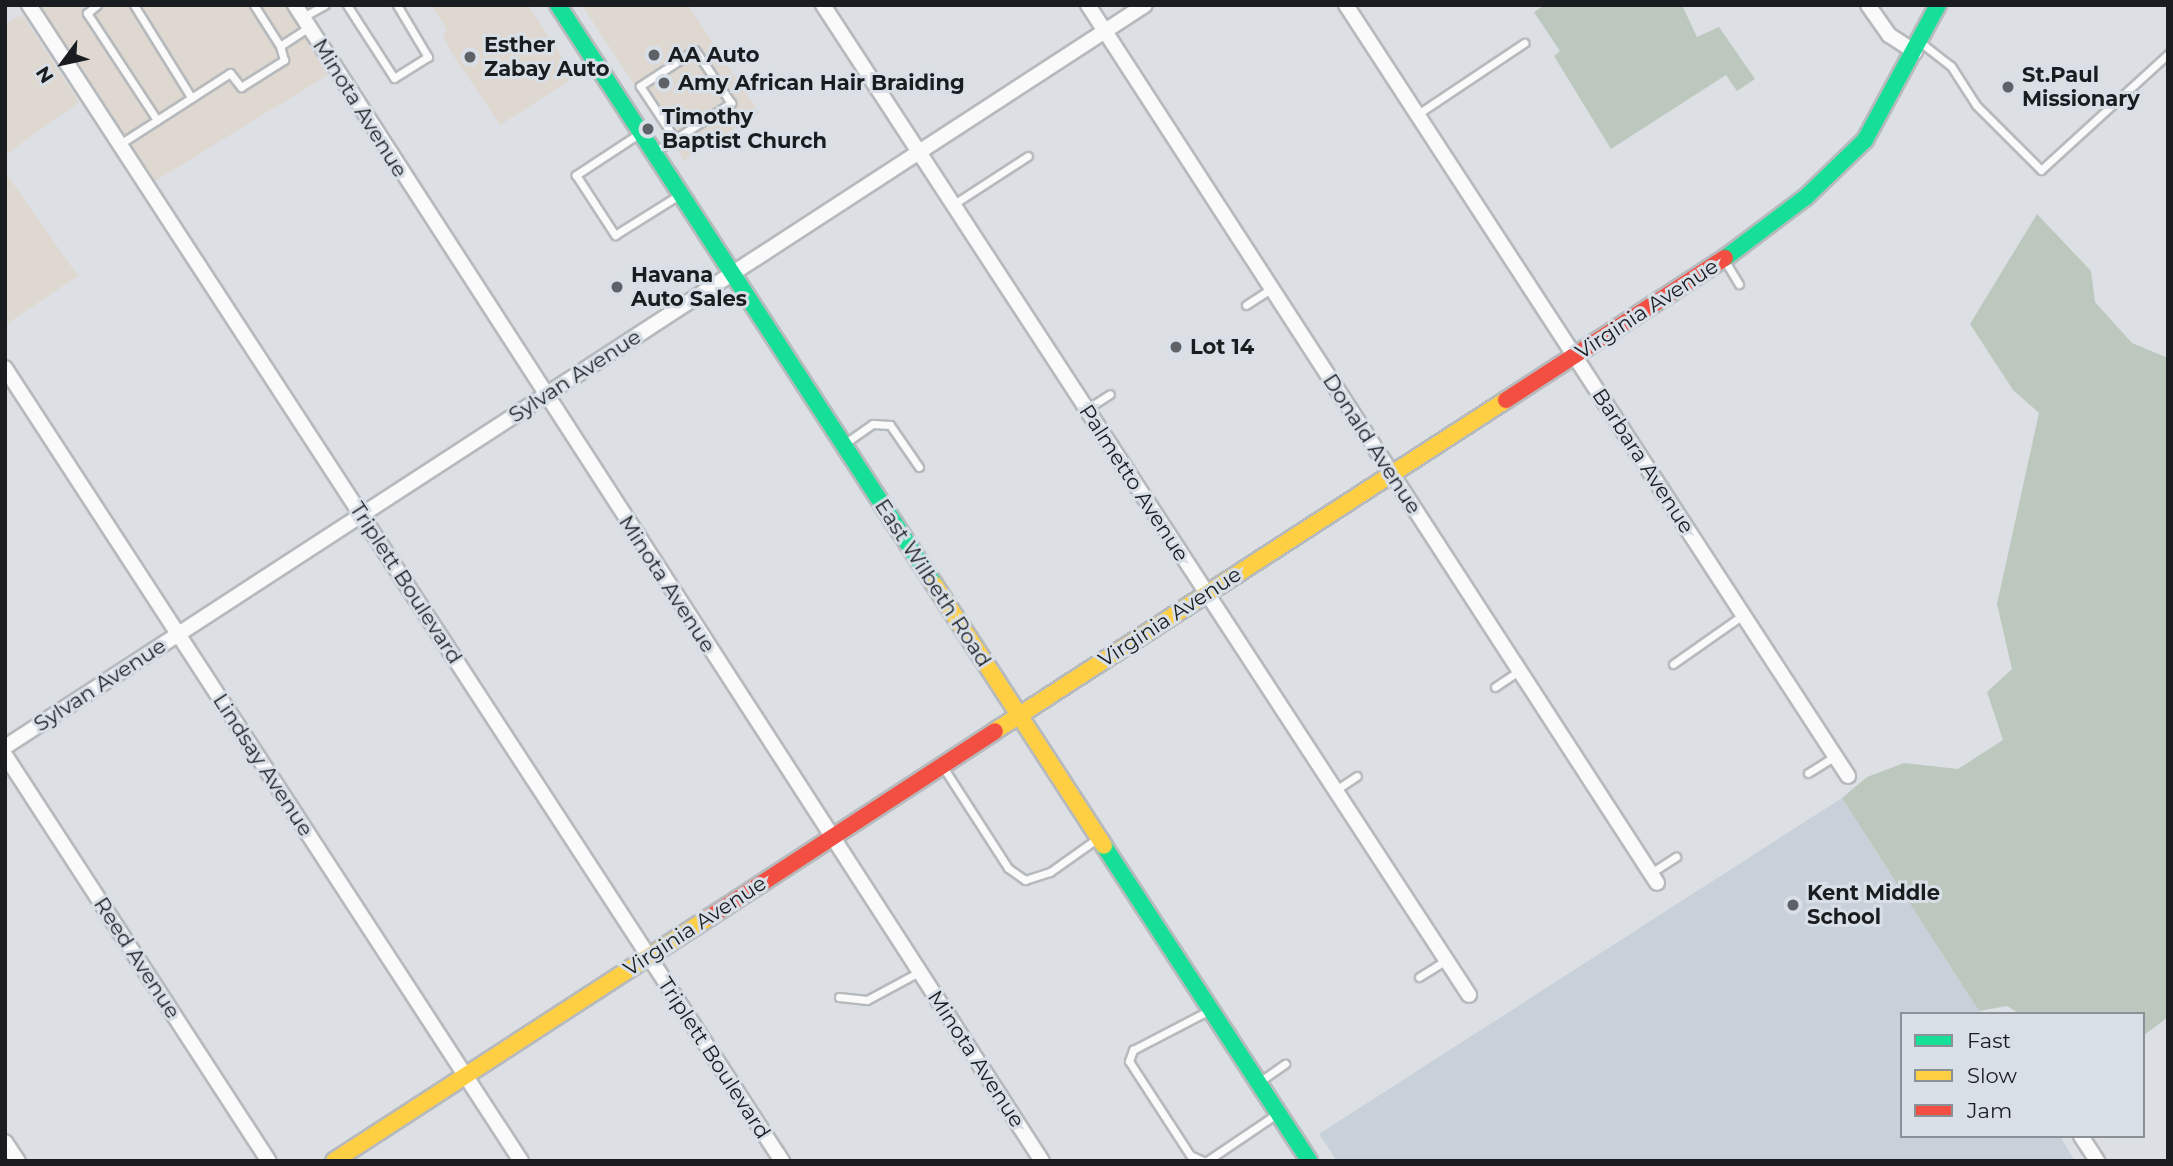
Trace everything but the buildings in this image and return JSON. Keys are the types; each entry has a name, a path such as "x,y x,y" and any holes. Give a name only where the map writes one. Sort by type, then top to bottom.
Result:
{"street":[{"name":"Triplett Boulevard","path":"29,5 782,1161"},
{"name":"East Wilbeth Road","path":"558,5 1309,1161"},
{"name":"Palmetto Avenue","path":"823,5 1469,995"},
{"name":"Donald Avenue","path":"1087,5 1653,878"},
{"name":"Sylvan Avenue","path":"5,747 1145,5"},
{"name":"Barbara Avenue","path":"1346,5 1848,776"},
{"path":"1868,5 1889,35 1918,47"},
{"name":"Virginia Avenue","path":"334,1161 1723,259 1841,167 1887,110 1938,5"},
{"name":"Minota Avenue","path":"302,17 544,396 1042,1161"},
{"name":"Lindsay Avenue","path":"5,368 521,1161"},
{"name":"Reed Avenue","path":"5,755 269,1161"},
{"path":"2082,1138 2097,1161"},
{"path":"5,1142 18,1161"}],"lane":[{"path":"97,5 87,13 157,120"},
{"path":"134,5 191,97"},
{"path":"120,144 230,73 241,87 284,60 280,46 254,5"},
{"path":"280,46 302,17 325,5"},
{"path":"347,5 394,78 428,57 397,5"},
{"path":"1417,115 1524,43"},
{"path":"1918,47 1951,66 1976,105 2041,170 2168,54"},
{"path":"653,152 675,139 731,103 695,50 640,86 675,139"},
{"path":"641,133 576,175 614,235 680,194"},
{"path":"953,205 1028,156"},
{"path":"1723,259 1740,284"},
{"path":"1246,305 1271,289"},
{"path":"1087,409 1110,394"},
{"path":"844,445 873,424 890,425 919,467"},
{"path":"1673,664 1743,615"},
{"path":"1495,687 1519,671"},
{"path":"1808,773 1835,756"},
{"path":"942,765 1008,868 1025,880 1050,872 1099,838"},
{"path":"1335,790 1357,776"},
{"path":"1653,878 1676,857"},
{"path":"1419,977 1446,960"},
{"path":"839,998 867,1000 919,972"},
{"path":"1210,1010 1133,1051 1129,1061 1190,1155 1205,1161 1278,1113"},
{"path":"1258,1083 1285,1065"}],"shaded area":[{"path":"29,5 295,5 336,70 147,186"},
{"path":"432,5 528,5 575,77 500,125 451,52 443,34 447,30"},
{"path":"582,5 688,5 759,113 684,160"},
{"path":"1545,5 1682,5 1697,37 1719,27 1755,79 1737,91 1726,75 1611,149 1554,56 1560,51 1534,12"},
{"path":"22,15 79,102 5,155 5,24"},
{"path":"5,172 78,276 5,325"},
{"path":"2037,214 2091,271 2095,302 2132,343 2168,358 2168,1017 2145,1034 2145,1012 2017,1012 2007,1006 1979,1011 1842,798 1867,777 1904,763 1958,769 2003,740 1987,692 2012,669 1997,604 2039,413 2013,390 1970,324"},
{"name":"Kent Middle School","path":"1842,798 1980,1012 1900,1012 1900,1138 2061,1138 2075,1161 1337,1161 1319,1134"}],"traffic: fast":[{"path":"558,5 934,584"},
{"path":"1725,258 1806,197 1865,140 1938,5"},
{"path":"1104,846 1309,1161"}],"traffic: slow":[{"path":"995,731 1506,400"},
{"path":"934,584 1104,846"},
{"path":"334,1161 710,917"}],"traffic: jam":[{"path":"1506,400 1725,258"},
{"path":"710,917 995,731"}],"place":[{"name":"AA Auto","path":"654,55"},
{"name":"Esther Zabay Auto","path":"470,57"},
{"name":"Amy African Hair Braiding","path":"664,83"},
{"name":"St.Paul Missionary","path":"2008,87"},
{"name":"Timothy Baptist Church","path":"648,129"},
{"name":"Havana Auto Sales","path":"617,287"},
{"name":"Lot 14","path":"1176,347"},
{"name":"Kent Middle School","path":"1793,905"}]}
